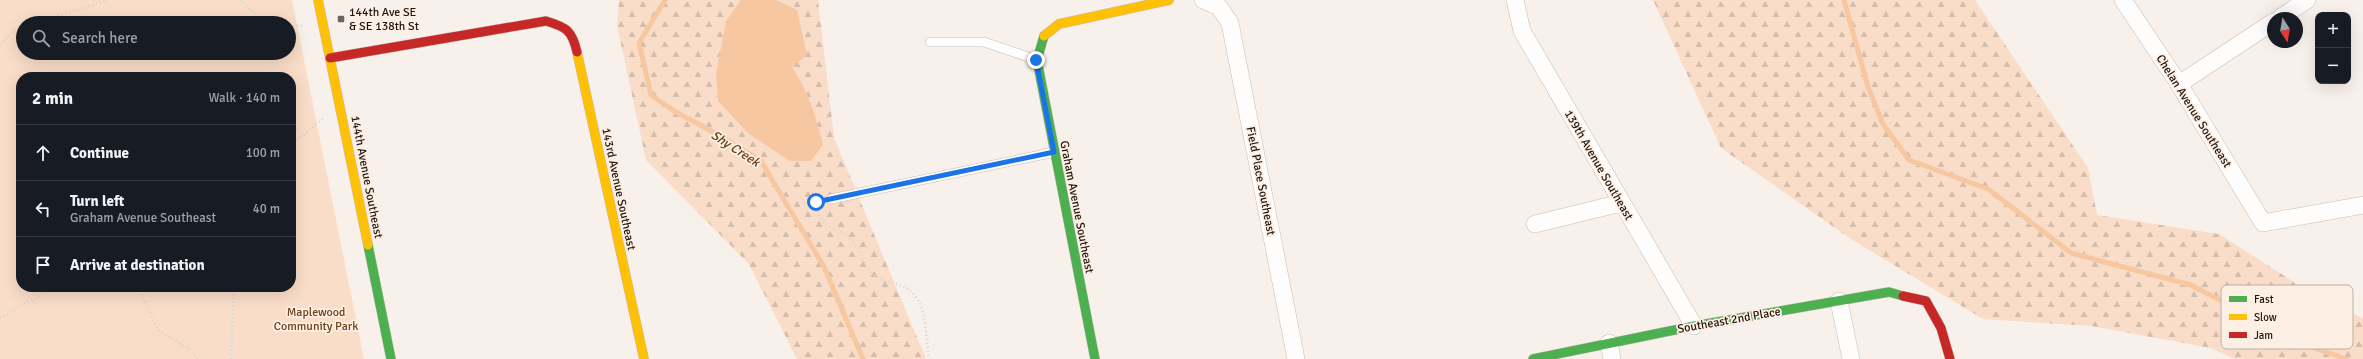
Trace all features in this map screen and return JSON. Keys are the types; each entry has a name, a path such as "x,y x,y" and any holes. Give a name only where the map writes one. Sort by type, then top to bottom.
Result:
{"street":[{"name":"144th Avenue Southeast","path":"318,0 391,359"},
{"path":"1036,60 1044,35 1059,24 1169,0"},
{"path":"1203,0 1222,4"},
{"name":"139th Avenue Southeast","path":"1515,0 1522,31 1694,326"},
{"name":"Chelan Avenue Southeast","path":"2124,0 2179,84 2263,223 2363,205"},
{"path":"2289,12 2307,0"},
{"name":"Field Place Southeast","path":"1222,4 1230,23 1296,359"},
{"name":"143rd Avenue Southeast","path":"330,58 546,21 564,26 574,39 644,359"},
{"path":"2179,84 2267,26"},
{"name":"Graham Avenue Southeast","path":"1036,60 1095,359"},
{"path":"1535,224 1621,203"},
{"name":"Southeast 2nd Place","path":"1533,359 1610,351 1694,326 1889,292 1926,301 1937,318 1946,342 1950,359"},
{"path":"1839,300 1851,359"}],"lane":[{"path":"930,42 984,42 1036,60"},
{"path":"831,199 1054,152"}],"path":[{"path":"57,16 108,0"},
{"path":"240,0 257,16"},
{"path":"296,26 310,24"},
{"path":"0,44 16,29"},
{"path":"296,141 324,118"},
{"path":"831,199 816,202 817,214 825,226 840,233 855,243 871,273 880,279 902,284 913,292 920,303 929,359"},
{"path":"0,318 46,292"},
{"path":"140,292 158,330 189,349 198,359"},
{"path":"231,359 234,292"}],"green space":[{"name":"Maplewood Community Park","path":"0,0 292,0 295,16 16,16 16,60 296,60 296,20 364,359 0,359"},
{"path":"619,0 818,0 834,138 926,359 797,359 749,264 646,160 617,25"},
{"path":"1653,0 1975,0 2088,168 2097,215 2219,234 2298,285 2221,285 2221,349 2353,349 2353,314 2363,318 2363,359 2234,359 2211,348 2091,326 1983,319 1851,239 1721,148"}],"shaded area":[{"path":"741,0 776,0 797,10 807,55 792,67 803,86 811,105 823,145 811,161 790,161 749,134 718,101 716,74 726,21"}],"waterway":[{"name":"Shy Creek","path":"665,0 639,43 651,95 674,111 724,138 761,161 824,267 863,359"},
{"path":"1844,0 1868,87 1883,124 1909,160 1988,189 2071,253 2191,285 2221,300"},
{"path":"2317,349 2347,359"}],"traffic: fast":[{"path":"1044,36 1037,60 1095,359"},
{"path":"368,245 391,359"},
{"path":"1533,359 1694,326 1889,292 1903,296"}],"traffic: slow":[{"path":"318,0 368,245"},
{"path":"1044,36 1059,24 1169,0"},
{"path":"577,52 644,359"}],"traffic: jam":[{"path":"330,58 546,21 559,25 567,30 573,39 577,52"},
{"path":"1903,296 1926,301 1941,328 1950,359"}],"place":[{"name":"144th Ave SE & SE 138th St","path":"341,19"}],"route":[{"path":"816,202 1054,152 1036,60"}]}
